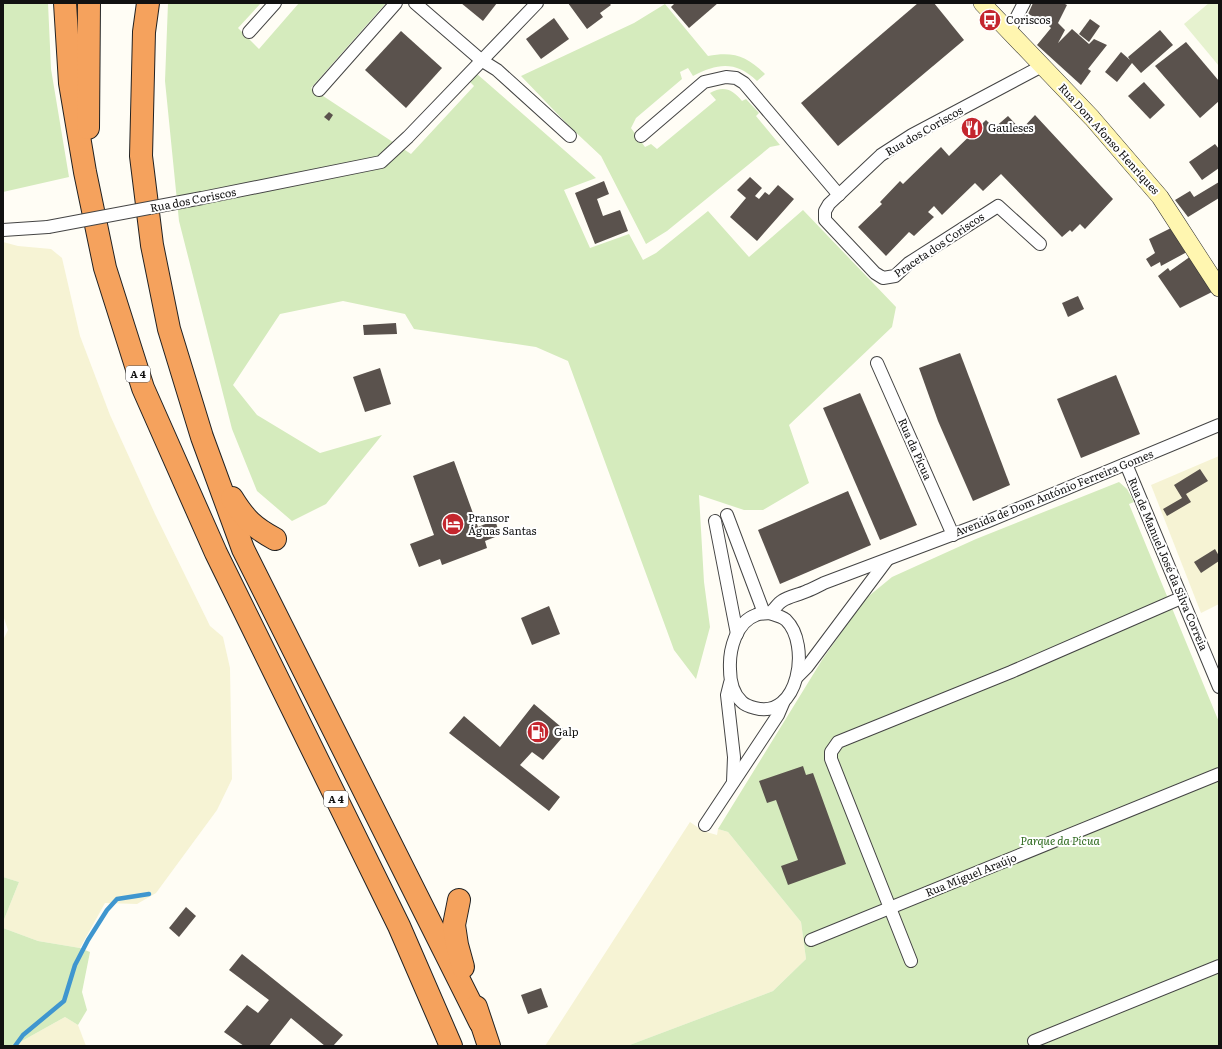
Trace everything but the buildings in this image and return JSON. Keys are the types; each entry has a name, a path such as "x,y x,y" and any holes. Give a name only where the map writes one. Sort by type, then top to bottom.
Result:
{"highway":[{"name":"A 4","path":"65,3 70,83 88,186 105,268 143,388 216,553 399,926 451,1046"},
{"name":"A 4","path":"88,186 89,3"},
{"name":"A 4","path":"148,3 144,32 141,156 152,245 168,329 202,437 243,548 480,1022 489,1046"},
{"path":"202,437 214,451 232,497 244,517 259,530 275,539"},
{"path":"459,900 454,925 457,945 480,1022"}],"main road":[{"name":"Rua Dom Afonso Henriques","path":"982,3 1092,118 1160,197 1219,288"}],"street":[{"path":"249,32 275,3"},
{"path":"319,90 396,3"},
{"path":"415,3 481,60 497,70 570,136"},
{"path":"481,60 537,3"},
{"path":"1009,32 1024,3"},
{"name":"Rua dos Coriscos","path":"3,230 48,227 381,162 408,137 481,60"},
{"name":"Rua dos Coriscos","path":"839,235 825,220 824,215 829,204 881,155 912,135 1042,66"},
{"path":"641,136 704,82 726,77 736,78 744,83 839,195"},
{"name":"Praceta dos Coriscos","path":"839,235 875,273 883,278 895,276 909,263 998,206 1040,244"},
{"name":"Rua da Pícua","path":"877,363 953,535"},
{"name":"Avenida de Dom António Ferreira Gomes","path":"732,782 734,757 727,695 730,680 730,659 737,634 748,620 756,615 767,613 782,600 953,535 1219,425"},
{"name":"Rua de Manuel José da Silva Correia","path":"1126,464 1219,687"},
{"path":"727,515 767,613"},
{"path":"715,521 737,634"},
{"name":"Avenida de Dom António Ferreira Gomes","path":"706,825 732,782 778,715 798,676 807,667 888,559"},
{"path":"912,960 831,759 831,752 838,742 1011,672 1181,598"},
{"name":"Avenida de Dom António Ferreira Gomes","path":"767,613 785,620 794,631 799,658 798,676"},
{"name":"Avenida de Dom António Ferreira Gomes","path":"730,680 734,694 742,703 751,707 767,710 784,701"},
{"name":"Rua Miguel Araújo","path":"812,940 1219,774"},
{"path":"1034,1041 1219,966"}],"shaded area":[{"path":"3,242 18,246 51,249 62,258 80,336 110,415 155,514 210,626 223,637 230,668 232,779 217,810 156,893 137,904 105,903 80,948 38,941 3,928 3,922 19,882 3,877 3,640 8,630 3,615"},
{"path":"1219,456 1219,604 1201,613 1151,485"},
{"path":"690,822 703,831 717,835 718,829 728,832 801,922 806,959 773,991 627,1046 545,1046"},
{"path":"65,1017 78,1025 86,1046 13,1046"}],"green space":[{"path":"3,3 48,3 51,69 69,177 3,192"},
{"path":"168,3 261,3 238,28 259,49 299,3 386,3 311,88 411,154 474,86 470,82 477,74 596,178 564,190 590,248 629,234 643,260 656,253 708,211 749,257 803,210 896,307 892,327 789,425 809,483 763,510 744,510 699,495 704,582 710,627 696,679 674,650 568,361 536,347 414,329 405,314 343,301 280,314 233,385 257,415 320,453 382,435 326,504 292,521 257,491 232,429 179,221 165,81"},
{"path":"1209,3 1219,3 1219,66 1184,24"},
{"path":"665,4 708,56 725,54 739,56 752,63 765,74 757,81 742,70 726,66 711,68 693,76 688,68 680,72 682,79 636,118 631,128 645,147 651,144 657,149 716,100 710,93 720,89 732,92 742,101 746,99 759,113 756,116 780,145 770,147 667,231 646,244 601,156 570,127 521,76 634,23"},
{"name":"Parque da Pícua","path":"1119,482 1127,489 1134,502 1129,504 1219,722 1219,1046 627,1046 773,991 806,959 801,922 728,832 718,829 822,660 864,600 892,577 976,539"},
{"path":"3,877 19,882 3,922"},
{"path":"3,928 38,941 80,948 90,952 82,992 87,1010 78,1025 65,1017 13,1046 3,1046"}],"waterway":[{"path":"15,1046 23,1035 64,1001 75,965 88,940 107,910 117,899 149,894"}],"place":[{"name":"Coriscos","path":"990,20"},
{"name":"Gauleses","path":"972,128"},
{"name":"Pransor Águas Santas","path":"453,524"},
{"name":"Galp","path":"538,732"}]}
